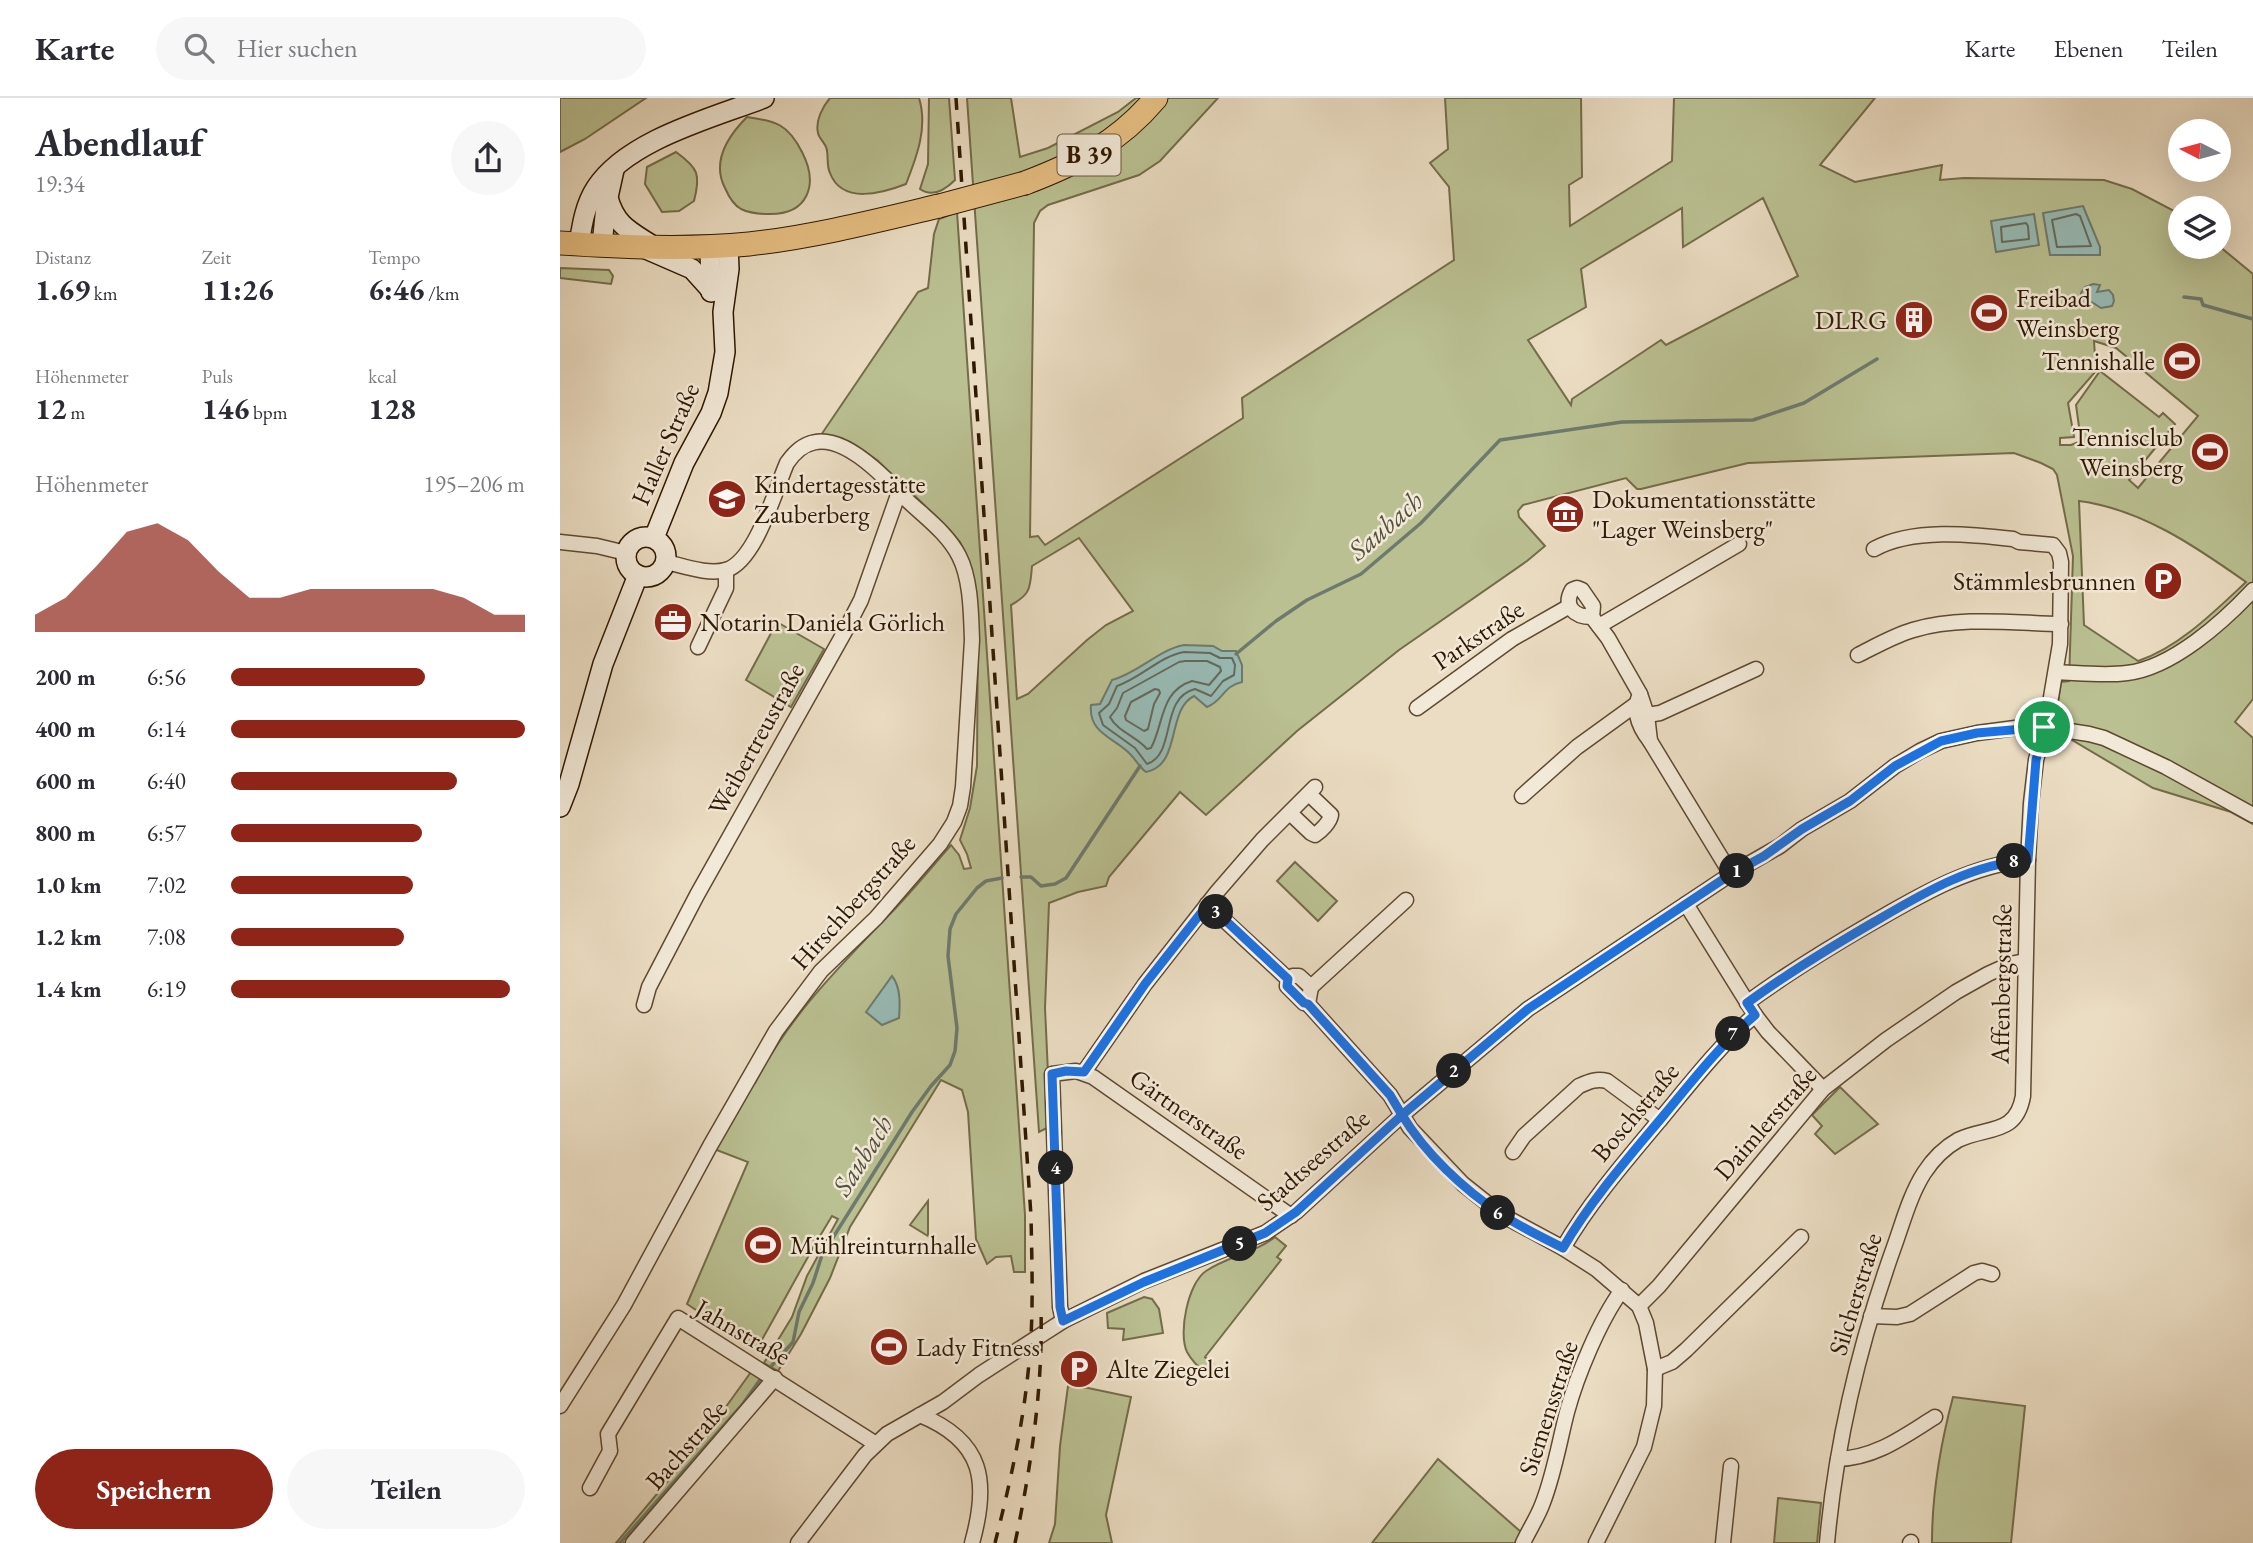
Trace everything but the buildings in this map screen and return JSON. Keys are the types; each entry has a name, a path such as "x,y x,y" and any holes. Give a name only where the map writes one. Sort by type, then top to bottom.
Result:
{"main road":[{"name":"B 39","path":"570,244 719,246 848,228 1025,183 1067,167 1119,134 1156,98"}],"street":[{"path":"570,244 588,203 604,177 629,156 657,140 764,98"},
{"path":"603,245 607,197 614,169"},
{"name":"Haller Straße","path":"607,197 612,213 619,223 645,246 692,269 703,278 710,289 724,329"},
{"name":"Haller Straße","path":"710,289 719,246"},
{"name":"Haller Straße","path":"654,538 684,463 696,444 718,393 723,373 723,312 729,269 719,246"},
{"name":"Hirschbergstraße","path":"560,1406 624,1305 776,1031 821,971 876,919 904,888 954,822 963,787 972,640 968,596 960,558 954,547 868,461 842,446 821,442 810,443 794,453 787,463 752,547 740,561 726,570"},
{"name":"Weibertreustraße","path":"644,1005 649,988 697,895 861,600 899,492"},
{"name":"Affenbergstraße","path":"1874,549 1900,539 1953,534 2053,545 2059,553 2061,624 2056,672 2036,760 2028,860 2024,1096 2017,1117"},
{"path":"638,538 654,538 664,546 666,562 656,575 638,575 630,569 626,553 632,542 638,538"},
{"path":"560,542 597,546 626,553"},
{"path":"1595,622 1739,544"},
{"path":"666,562 707,571 726,570 726,589 698,647"},
{"path":"560,807 603,664 638,575"},
{"name":"Parkstraße","path":"1417,708 1513,639 1568,607 1567,598 1572,590 1582,590 1593,606 1595,622"},
{"path":"2056,672 2129,673 2158,664 2192,644 2219,623 2253,590"},
{"path":"1568,607 1576,614 1595,622 1647,715 1650,741"},
{"path":"1858,655 1898,635 1935,625 1964,622 2061,624"},
{"path":"1647,715 1660,713 1756,669"},
{"path":"1638,699 1640,728 1731,874"},
{"path":"1522,796 1577,747 1638,699"},
{"name":"Stadtseestraße","path":"798,1543 876,1444 887,1434 943,1402 1063,1321 1144,1282 1248,1241 1291,1216 1402,1115 1528,1009 1731,874 1859,795 1895,766 1941,741 1977,733 2044,727 2089,734 2104,738 2166,767 2253,815"},
{"path":"1063,1321 1060,1307 1052,1074 1066,1071 1084,1072 1145,984 1208,904 1262,840 1312,791 1331,815 1331,819 1315,835 1290,813"},
{"name":"Boschstraße","path":"1563,1248 1576,1225 1751,1009 1803,964 1916,898 1976,871 2013,861 2028,860"},
{"path":"1308,1004 1311,987 1406,900"},
{"path":"1208,904 1288,979"},
{"path":"1686,904 1768,1032 1823,1089"},
{"name":"Daimlerstraße","path":"1639,1306 1659,1286 1823,1089 1886,1040 1956,992 2010,964 2025,961"},
{"path":"1288,979 1299,976 1311,987"},
{"path":"1288,979 1287,986 1308,1004 1390,1095 1431,1153 1475,1195 1502,1215 1563,1248 1622,1290 1639,1306 1646,1323 1655,1369 1654,1406 1644,1447 1602,1540"},
{"name":"Gärtnerstraße","path":"1084,1072 1291,1216"},
{"path":"1513,1152 1524,1136 1579,1087 1590,1081 1606,1081 1660,1120"},
{"name":"Silcherstraße","path":"1827,1543 1838,1458 1856,1373 1871,1316 1906,1213 1923,1175 1937,1156 1960,1139 2007,1124 2017,1117"},
{"path":"1655,1369 1672,1363 1801,1237"},
{"path":"1871,1316 1897,1317 1910,1314 1974,1273 1982,1271 1992,1274"},
{"name":"Siemensstraße","path":"1523,1543 1542,1506 1552,1477 1577,1384 1612,1303 1622,1290"},
{"name":"Jahnstraße","path":"590,1489 609,1456 608,1434 678,1318 876,1444"},
{"name":"Bachstraße","path":"633,1543 769,1374"},
{"path":"943,1402 951,1432"},
{"path":"919,1415 935,1421 951,1432 969,1452 979,1472 982,1493 972,1543"},
{"path":"1838,1458 1870,1455 1935,1417"},
{"path":"1723,1543 1731,1466"}],"green space":[{"path":"560,98 646,98 585,139 560,152"},
{"path":"830,98 919,98 922,131 906,184 886,191 864,194 853,193 836,183 829,170 827,150 817,128 820,114"},
{"path":"929,98 949,98 955,180 943,189 930,193 920,189 928,164"},
{"path":"967,98 1011,98 1020,157 1048,148 1118,112 1136,98 1218,98 1160,161 1139,175 1048,205 1040,211 1034,223 1030,537 1038,536 1045,545 1243,418 1242,398 1454,260 1449,187 1430,163 1448,149 1445,98 1581,98 1582,177 1569,185 1570,226 1672,161 1674,98 1875,98 1820,165 1855,182 1942,165 1940,180 2104,180 2132,189 2168,208 2168,259 2231,259 2231,256 2253,274 2253,699 2235,722 2253,738 2253,824 2231,812 2153,788 2067,737 2056,716 2061,682 2069,681 2073,556 2057,475 2053,469 2014,453 1748,463 1641,489 1637,489 1626,478 1523,505 1518,511 1519,517 1545,546 1399,650 1297,731 1206,815 1180,792 1109,877 1106,886 1078,892 1049,903 1045,1008 1050,1117 1047,1128 1039,1132","holes":["1763,198 1798,276 1666,345 1661,340 1572,399 1571,405 1528,340 1586,307 1581,269 1682,208 1683,247","2094,341 2116,348 2198,416 2138,488 2129,480 2175,424 2163,413 2159,417 2100,371 2076,405 2081,441 2060,445 2060,438 2074,437 2068,403 2096,371","2079,501 2124,512 2167,531 2246,582 2182,638 2138,661 2084,625","1079,538 1133,611 1106,625 1028,694 1017,699 1011,605 1026,594 1032,566"]},
{"path":"747,117 766,120 780,126 792,135 802,152 807,164 809,186 801,204 793,209 768,214 747,211 736,205 726,191 721,178 721,159 728,141"},
{"path":"676,152 696,172 694,201 679,211 662,212 645,184 647,167"},
{"path":"957,212 1025,1215 1025,1272 1014,1272 1011,1256 996,1257 987,1264 976,1239 968,1112 962,1090 941,1080 850,1227 830,1278 778,1371 764,1363 792,1317 807,1276 838,1219 832,1216 756,1350 687,1304 748,1162 714,1149 751,1082 755,1083 798,1016 951,845 959,855 964,869 971,868 960,840 970,808 977,766 978,617 968,560 960,542 941,521 877,460 850,442 821,435 918,292 928,288 934,234 939,219"},
{"path":"560,268 609,270 613,276 611,284 560,278"},
{"path":"777,622 824,649 791,707 746,680"},
{"path":"1295,862 1337,901 1318,921 1277,881"},
{"path":"1840,1087 1878,1124 1835,1154 1815,1134 1822,1126 1812,1115"},
{"path":"928,1201 928,1236 910,1225"},
{"path":"1275,1237 1286,1246 1277,1257 1281,1260 1205,1357 1213,1364 1206,1373 1191,1358 1184,1344 1186,1309 1194,1286 1206,1271"},
{"path":"1144,1297 1152,1299 1159,1309 1163,1333 1123,1340 1124,1329 1108,1328 1107,1313"},
{"path":"751,1372 765,1381 628,1543 616,1543 702,1440"},
{"path":"1068,1386 1131,1397 1106,1515 1112,1543 1049,1543 1055,1524 1060,1446"},
{"path":"1953,1397 2025,1406 2011,1543 1932,1543 1938,1469"},
{"path":"1438,1459 1521,1532 1515,1543 1372,1543"},
{"path":"1778,1498 1821,1503 1817,1543 1774,1543"}],"water":[{"path":"2083,206 2100,247 2100,255 2050,255 2043,213"},
{"path":"2034,214 2039,245 1996,252 1991,221"},
{"path":"2100,285 2097,292 2109,290 2113,295 2112,306 2101,308 2090,301 2085,307 2081,301 2081,293 2085,287"},
{"path":"1184,645 1213,646 1222,651 1236,651 1242,665 1242,682 1231,687 1207,707 1194,696 1185,703 1165,759 1146,772 1125,749 1098,729 1091,715 1091,705 1100,704 1112,680"},
{"path":"892,976 900,1002 899,1018 882,1025 866,1012"}],"waterway":[{"name":"Saubach","path":"2184,297 2201,299 2203,305 2253,319"},
{"name":"Saubach","path":"1236,654 1307,600 1361,574 1421,523 1500,440 1622,422 1753,420 1804,403 1877,359"},
{"name":"Saubach","path":"1021,877 1031,877 1041,886 1055,884 1066,878 1140,766"},
{"name":"Saubach","path":"767,1371 793,1342 799,1312 813,1283 822,1255 912,1112 950,1065 955,1051 957,1028 948,956 950,929 956,914 977,888 986,881 1002,878"},
{"name":"Saubach","path":"620,1543 742,1405 762,1377"}],"railway":[{"path":"956,98 1031,1216 1032,1314 1028,1373 1014,1459 995,1543"},
{"path":"1015,1543 1035,1427 1041,1310"}],"place":[{"name":"Freibad Weinsberg","path":"1989,313"},
{"name":"DLRG","path":"1914,320"},
{"name":"Tennishalle","path":"2182,361"},
{"name":"Tennisclub Weinsberg","path":"2210,452"},
{"name":"Kindertagesstätte Zauberberg","path":"727,499"},
{"name":"Dokumentationsstätte \"Lager Weinsberg\"","path":"1565,514"},
{"name":"Stämmlesbrunnen","path":"2163,581"},
{"name":"Notarin Daniela Görlich","path":"673,622"},
{"name":"Mühlreinturnhalle","path":"763,1245"},
{"name":"Lady Fitness","path":"889,1347"},
{"name":"Alte Ziegelei","path":"1079,1369"}],"route":[{"path":"2044,727 1977,733 1941,741 1895,766 1850,801 1731,874 1528,1009 1402,1115 1390,1095 1308,1004 1287,986 1288,979 1208,904 1145,984 1084,1072 1066,1071 1052,1074 1060,1307 1063,1321 1144,1282 1265,1233 1296,1212 1402,1115 1431,1153 1475,1195 1502,1215 1563,1248 1576,1225 1701,1070 1728,1039 1755,1015 1747,1003 1803,964 1916,898 1964,875 1991,866 2028,860 2036,760 2044,727"}]}
